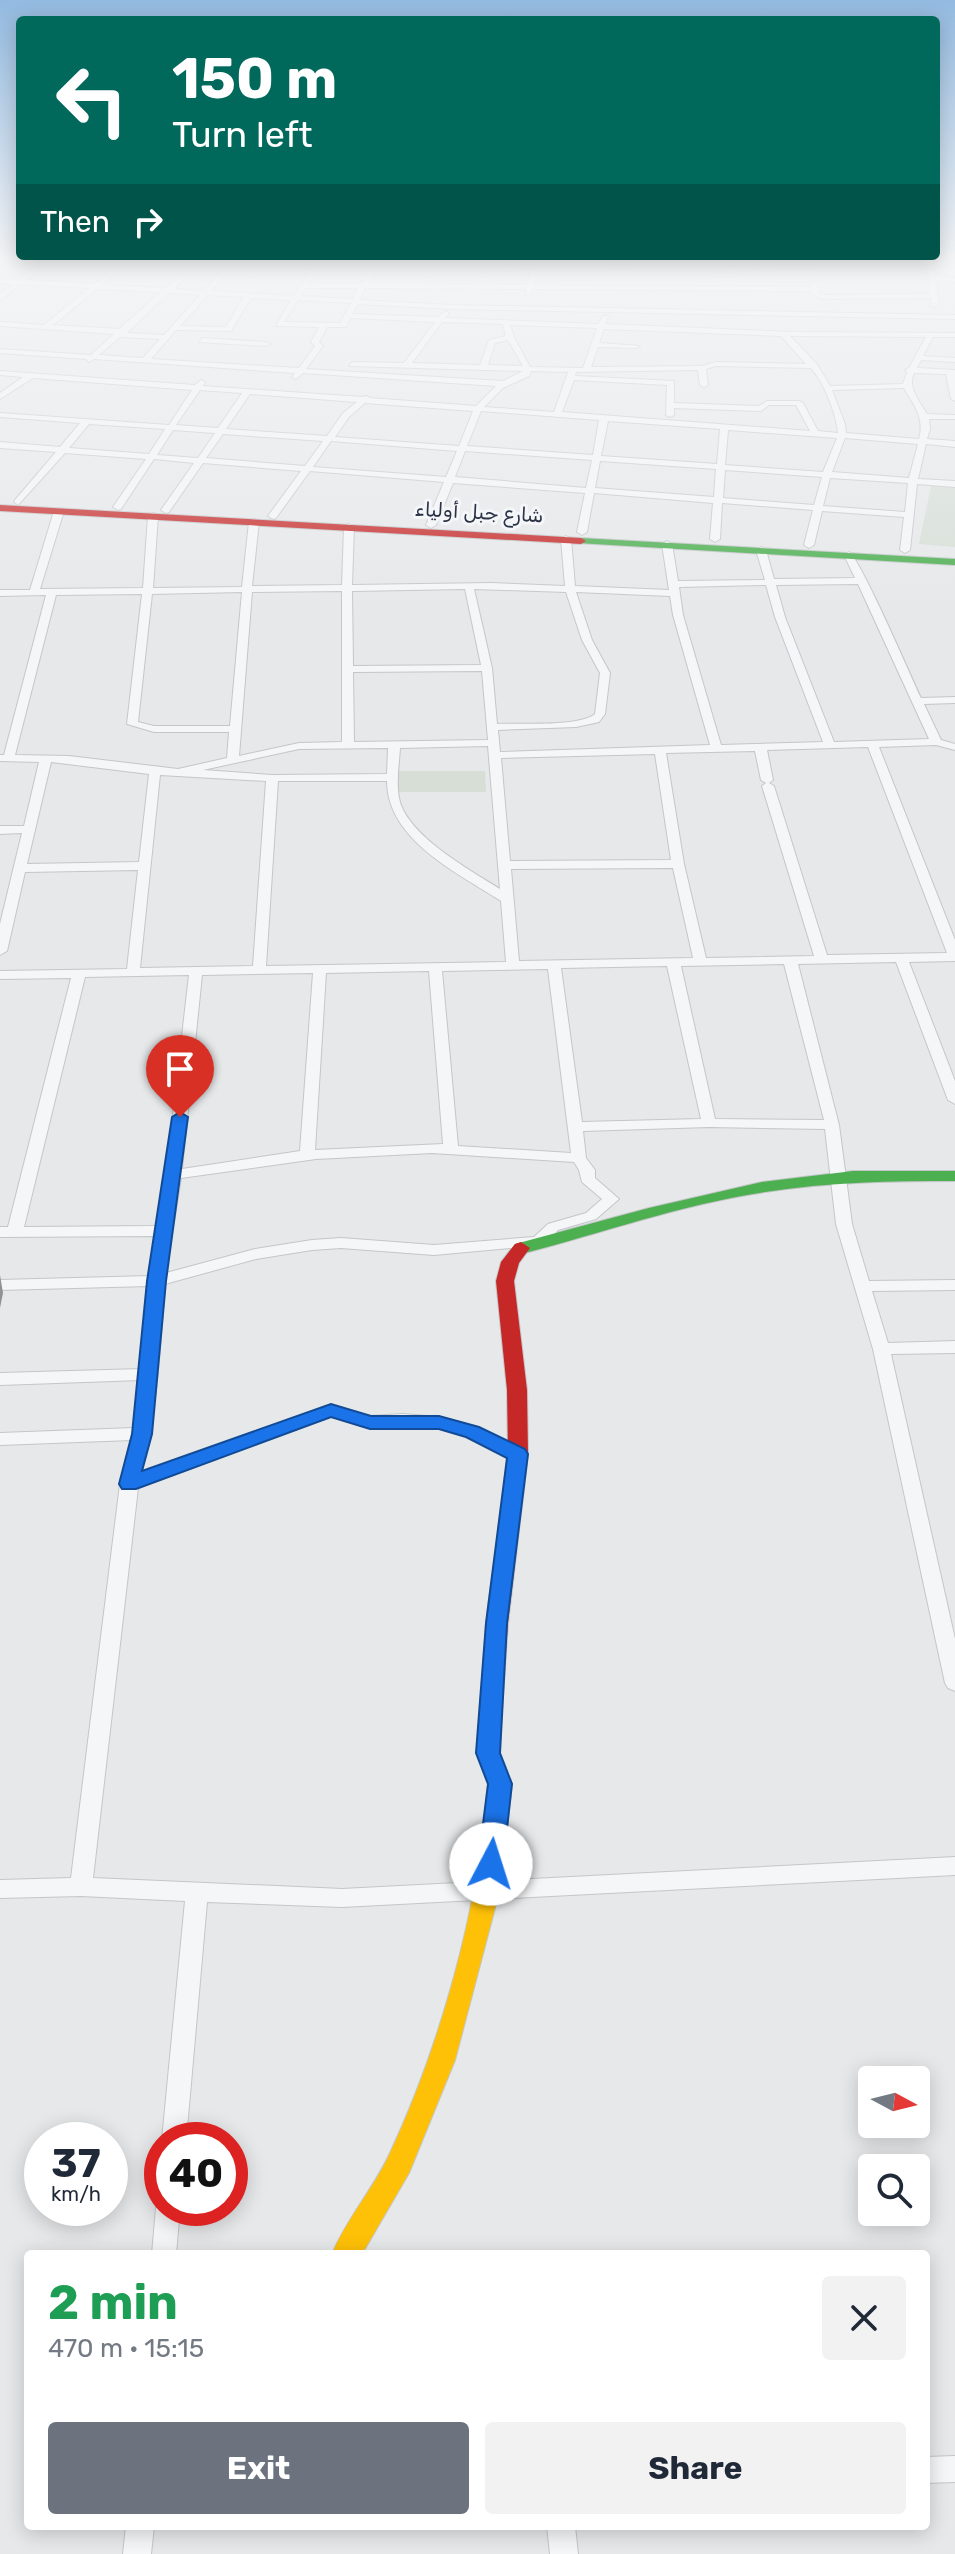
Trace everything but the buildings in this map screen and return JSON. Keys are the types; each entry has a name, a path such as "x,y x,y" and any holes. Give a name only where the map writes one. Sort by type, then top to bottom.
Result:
{"main road":[{"name":"شارع جبل أولياء","path":"6,503 118,507 254,522 349,527 715,539 905,550 955,560"},
{"name":"شارع جبل أولياء","path":"6,503 59,511 273,516 667,544 955,560"},
{"path":"348,2250 399,2164 442,2060 488,1889 500,1784 488,1753 497,1623 518,1454 517,1390 505,1281 510,1262 518,1249 538,1242 676,1207 839,1177 955,1176"}],"street":[{"path":"0,397 24,380"},
{"path":"96,380 955,444"},
{"path":"118,507 148,457 202,380"},
{"path":"282,393 293,380"},
{"path":"273,516 346,415 386,380"},
{"path":"442,380 506,384 519,380"},
{"path":"558,413 570,380"},
{"path":"640,380 671,383 672,405 668,423"},
{"path":"703,380 704,385"},
{"path":"809,545 827,473 842,436 841,424 823,380"},
{"path":"905,550 912,480 926,429 924,416 907,386 908,380"},
{"path":"431,525 479,407 506,384"},
{"path":"828,388 907,386"},
{"path":"236,729 154,729 132,724 159,513 200,461 248,391"},
{"path":"672,405 761,409 767,403 799,403 815,433"},
{"path":"0,415 955,484"},
{"path":"924,416 955,417"},
{"path":"492,727 576,724 595,720 600,714 605,673 587,640 570,590 574,535 591,492 604,418"},
{"path":"6,503 63,450 86,422"},
{"path":"715,539 724,428"},
{"path":"0,445 908,515"},
{"path":"34,592 59,511"},
{"path":"233,759 254,522"},
{"path":"348,744 349,669 345,588 349,527"},
{"path":"667,544 673,589 716,748"},
{"path":"761,550 780,617 830,745"},
{"path":"849,555 936,742"},
{"path":"0,593 246,588 673,589 862,581"},
{"path":"469,587 487,668 513,965"},
{"path":"52,591 4,758 46,758 155,771 272,778 394,777"},
{"path":"349,669 487,668"},
{"path":"918,701 955,700"},
{"path":"180,772 299,746 348,744 660,750 936,742 955,747"},
{"path":"394,744 394,800 408,824 464,871 508,900"},
{"path":"0,975 955,957 872,744"},
{"path":"760,746 767,783 822,959"},
{"path":"660,750 678,864 700,962"},
{"path":"0,951 46,758"},
{"path":"133,972 155,771"},
{"path":"259,970 272,778"},
{"path":"0,830 29,829"},
{"path":"505,865 678,864"},
{"path":"20,868 145,866"},
{"path":"901,958 955,1100"},
{"path":"790,960 832,1125 844,1224 881,1349 955,1683"},
{"path":"673,962 709,1123"},
{"path":"0,1285 157,1281 255,1254 312,1245 341,1243 434,1250 538,1242 553,1227 591,1216 611,1199 587,1179 587,1170 579,1158 554,964"},
{"path":"435,966 451,1150"},
{"path":"307,1153 320,969"},
{"path":"81,1887 129,1484 142,1434 150,1374 157,1281 174,1175 196,971"},
{"path":"79,973 8,1232 164,1231"},
{"path":"576,1127 709,1123 832,1125"},
{"path":"174,1175 307,1153 414,1150 433,1146 451,1150 579,1158"},
{"path":"864,1286 955,1285"},
{"path":"881,1349 955,1347"},
{"path":"0,1379 150,1374"},
{"path":"129,1484 331,1410 370,1422 439,1423 472,1432 518,1454"},
{"path":"0,1439 142,1434"},
{"path":"0,1889 81,1887 342,1898 955,1866"},
{"path":"176,2122 197,1893"},
{"path":"164,2250 166,2226"},
{"path":"930,2470 955,2469"},
{"path":"137,2554 140,2530"},
{"path":"561,2530 564,2554"}],"shaded area":[{"path":"931,486 955,488 955,547 919,544"},
{"path":"399,771 485,771 486,792 399,792"}],"traffic: fast":[{"path":"581,541 955,562"},
{"path":"521,1248 649,1213 762,1187 853,1176 955,1176"}],"traffic: slow":[{"path":"348,2250 399,2164 442,2060 488,1889 494,1836"}],"traffic: jam":[{"path":"0,508 581,541"},
{"path":"494,1836 500,1784 488,1753 497,1623 518,1454 517,1390 505,1281 510,1262 521,1248"}],"route":[{"path":"180,1117 157,1281 142,1434 129,1484 331,1410 370,1422 403,1420 439,1423 472,1432 518,1454 497,1623 488,1753 500,1784 491,1864"}]}
